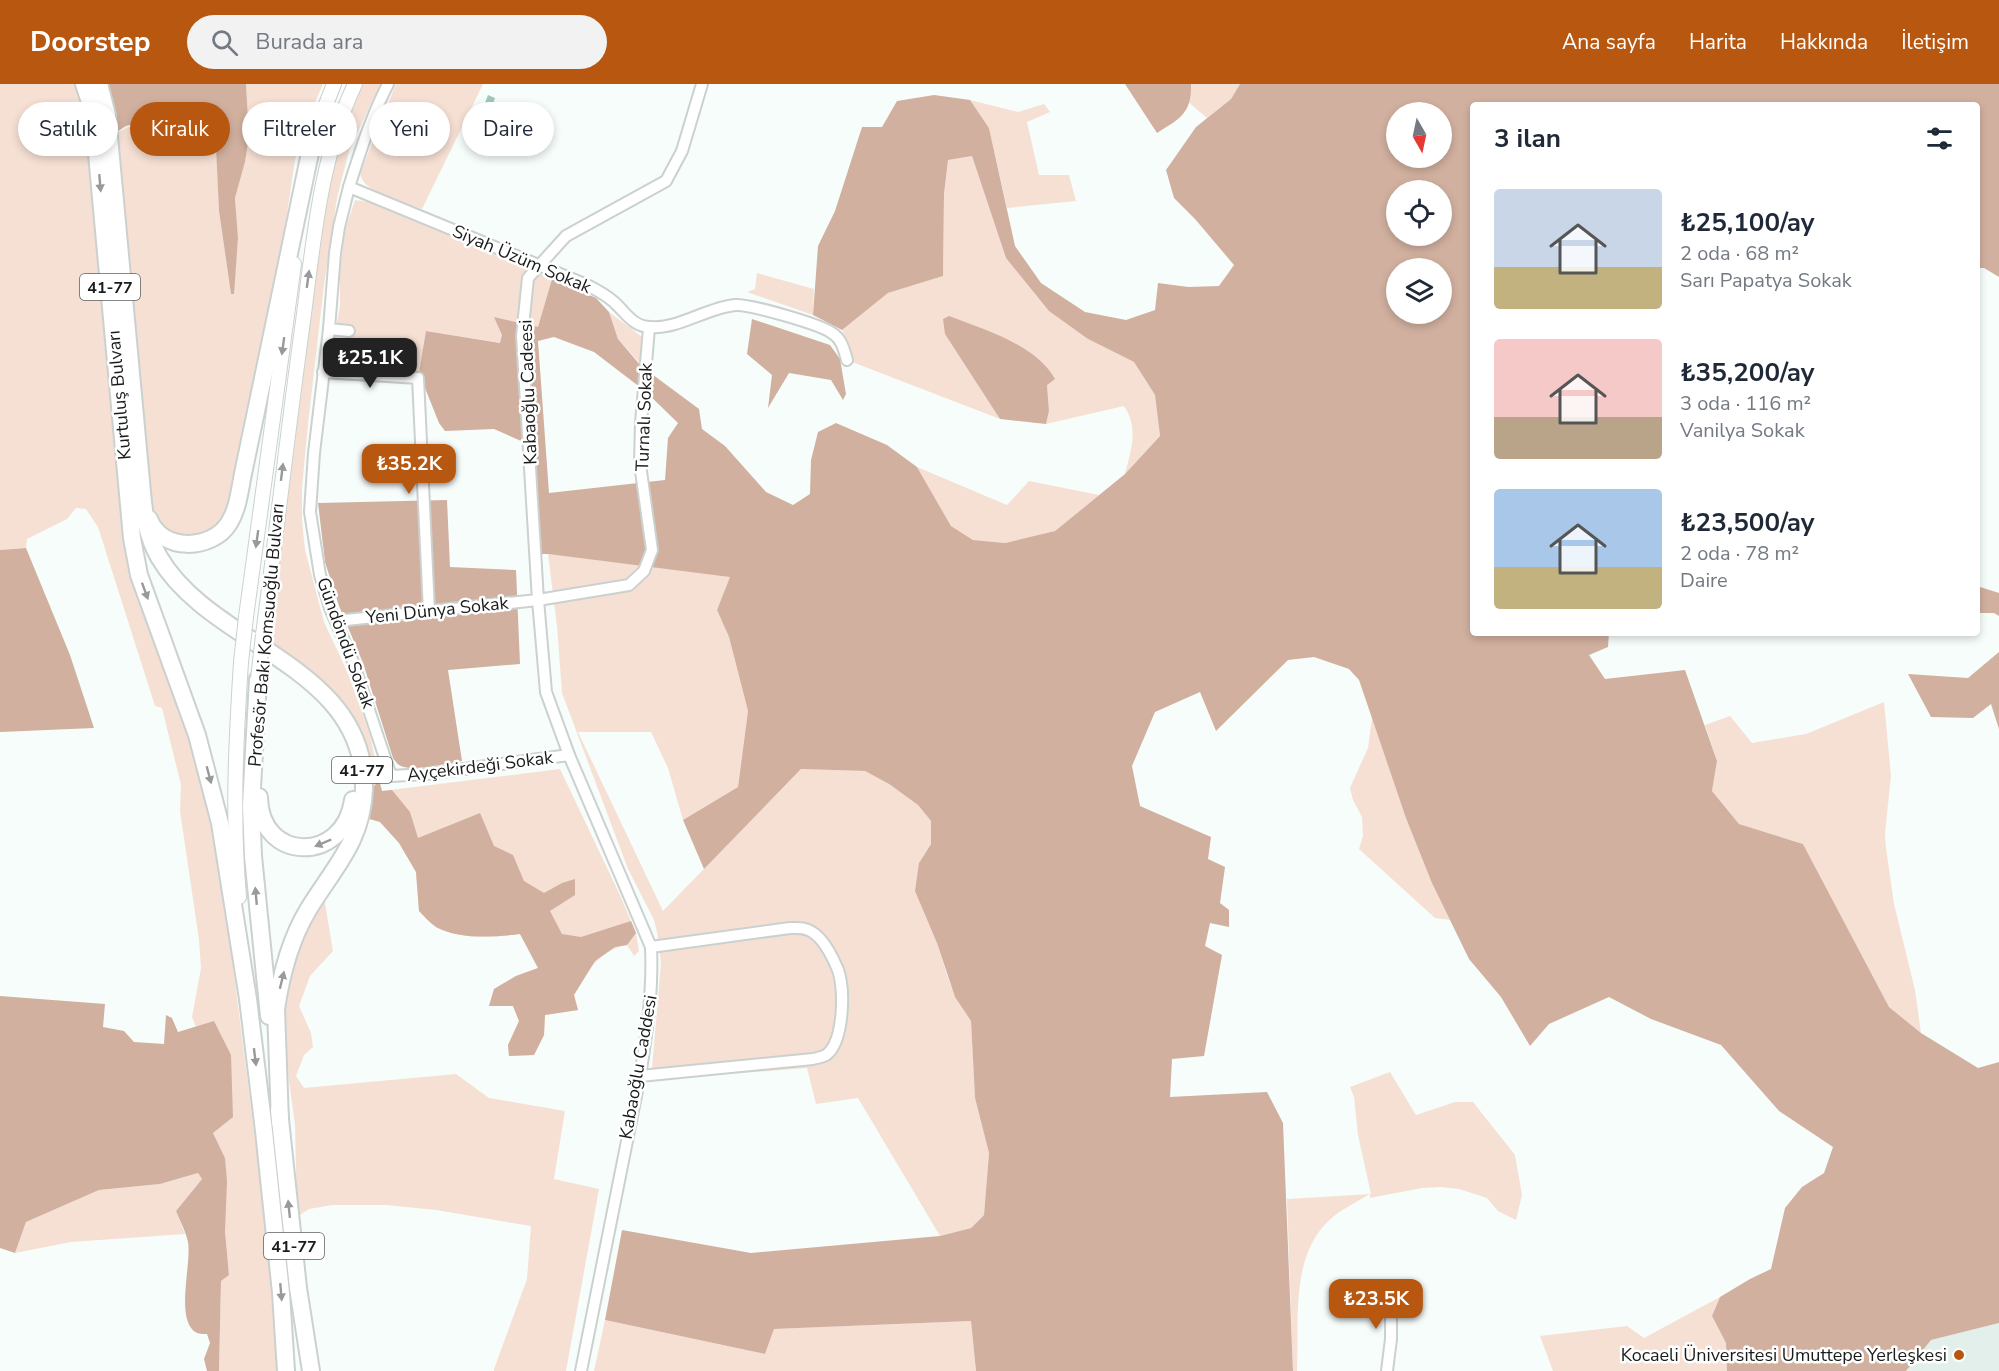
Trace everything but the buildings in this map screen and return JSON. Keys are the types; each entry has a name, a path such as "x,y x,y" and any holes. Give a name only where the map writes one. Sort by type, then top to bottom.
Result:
{"highway":[{"name":"Kurtuluş Bulvarı","path":"84,84 91,105 95,132 135,492"},
{"name":"Kurtuluş Bulvarı","path":"99,84 108,122 135,492"},
{"path":"135,492 151,525 161,535 175,542 191,544 206,542 219,534 230,522 237,503 309,156"},
{"path":"135,492 135,526 144,550 173,594 192,610 300,686 328,711 338,728 347,747 351,765 354,782 353,802 349,819 344,827 326,843 308,848 289,844 274,836 264,822 259,803 258,679"},
{"name":"41-77","path":"135,492 132,538 139,575 197,735 211,784 220,823 248,999"},
{"name":"41-77","path":"135,492 158,555 174,578 203,606 321,690 341,714 360,756 364,786 357,830 352,844 300,926 288,956 279,992 276,1009 280,1122"},
{"name":"Profesör Baki Komsuoğlu Bulvarı","path":"258,679 251,806 253,856 298,1288 311,1371"},
{"name":"Profesör Baki Komsuoğlu Bulvarı","path":"248,999 273,1215 283,1320 285,1371"}],"main road":[{"name":"Profesör Baki Komsuoğlu Bulvarı","path":"327,102 334,84"},
{"name":"Profesör Baki Komsuoğlu Bulvarı","path":"258,679 282,473 317,212 334,138 356,84"},
{"name":"Profesör Baki Komsuoğlu Bulvarı","path":"248,999 234,824 236,733 241,662 310,156"}],"street":[{"path":"349,187 363,141 388,84"},
{"name":"Kabaoğlu Cadeesi","path":"538,600 522,336 528,278 566,236 666,181 682,151 702,84"},
{"name":"Siyah Üzüm Sokak","path":"349,187 539,265 605,295 636,324 649,328"},
{"name":"Gündöndü Sokak","path":"349,187 334,253 329,329 310,512 320,574 391,776"},
{"path":"649,328 664,327 736,305 755,307 832,332 842,343 847,360"},
{"name":"Turnalı Sokak","path":"538,600 629,585 644,571 652,550 640,464 640,423 649,328"},
{"path":"329,329 349,331"},
{"path":"323,372 418,378 429,611"},
{"name":"Yeni Dünya Sokak","path":"336,621 538,600"},
{"name":"Kabaoğlu Caddesi","path":"538,600 546,692 569,754 651,947 650,1005 640,1076 581,1371"},
{"name":"Ayçekirdeği Sokak","path":"391,776 426,774 569,754"},
{"path":"640,1076 813,1059 825,1055 834,1046 840,1034 841,988 838,971 825,946 815,933 805,928 790,928 651,947"},
{"path":"1388,1371 1391,1339 1390,1315 1392,1300 1395,1296"}],"shaded area":[{"path":"0,84 75,84 80,102 18,102 18,156 88,156 122,528 129,563 198,763 218,849 257,1154 275,1324 277,1371 219,1371 221,1281 229,1275 225,1231 225,1158 213,1133 215,1022 196,1027 192,1017 201,968 199,940 180,811 181,785 162,708 155,706 98,527 86,509 76,508 67,519 27,539 26,548 0,550"},
{"path":"103,84 246,84 247,102 242,102 242,156 246,156 235,198 238,238 234,294 231,294 219,211 216,156 230,156 230,102 130,102 130,125 118,131 118,102 107,102"},
{"path":"246,84 323,84 315,102 247,102"},
{"path":"361,84 380,84 372,102 369,102 369,108 357,134 357,102 354,102"},
{"path":"396,84 483,84 474,102 462,102 462,127 450,152 450,102 389,102"},
{"path":"1125,84 1191,84 1191,94 1183,114 1157,133"},
{"path":"1190,84 1240,84 1231,99 1207,118 1186,100"},
{"path":"1240,84 1999,84 1999,277 1980,268 1980,102 1470,102 1470,636 1609,636 1608,647 1589,655 1605,679 1685,670 1717,761 1712,791 1739,824 1803,844 1889,1007 1921,1033 1978,1068 1999,1062 1999,1323 1931,1340 1906,1371 1727,1371 1726,1343 1712,1316 1720,1297 1771,1269 1785,1208 1802,1187 1824,1173 1833,1147 1779,1111 1721,1045 1651,1019 1609,997 1549,1024 1530,1046 1501,997 1469,959 1432,883 1406,818 1359,680 1349,669 1314,657 1288,660 1216,731 1200,692 1155,712 1132,766 1140,806 1211,837 1208,859 1225,867 1220,903 1229,910 1229,927 1210,923 1205,946 1222,955 1204,1056 1172,1059 1170,1097 1267,1092 1283,1123 1293,1371 976,1371 971,1321 774,1329 765,1354 605,1320 622,1230 751,1253 940,1236 971,1228 984,1215 989,1153 975,1098 971,1021 955,997 937,943 915,891 919,863 931,844 931,821 918,805 889,784 865,771 801,769 704,869 683,820 738,787 748,711 729,637 717,610 730,577 548,554 529,554 536,494 531,458 521,441 494,429 445,431 439,423 419,373 426,331 500,343 502,335 494,317 538,327 552,279 596,298 609,312 618,339 641,366 699,409 702,429 725,446 766,492 793,505 810,494 811,460 818,432 836,423 887,445 917,467 951,526 973,540 1005,543 1055,531 1125,474 1160,436 1155,395 1134,362 1088,339 1049,311 1006,258 972,156 948,160 944,194 943,276 888,293 842,330 813,315 818,246 835,211 862,127 882,127 897,101 934,95 970,100 989,128 1015,246 1041,283 1085,312 1126,320 1155,310 1158,283 1188,287 1219,286 1234,265 1174,198 1166,170 1196,127 1231,99","holes":["554,337 594,352 645,391 678,423 668,438 665,480 549,493 538,341"]},
{"path":"488,95 495,98 494,102 485,102"},
{"path":"970,100 1018,112 1044,104 1050,112 1027,122 1039,175 1069,175 1076,201 1007,208 989,128"},
{"path":"130,127 130,156 216,156 219,211 231,294 233,294 238,239 235,198 246,156 296,156 281,254 226,511 218,526 209,534 180,539 155,521 149,502 117,156 118,132"},
{"path":"369,151 369,156 448,156 422,209 376,192 368,186 360,173"},
{"path":"334,156 348,156 337,198 324,285 302,488 302,520 305,550 324,622 347,671 370,735 382,791 560,769 636,933 639,951 634,956 627,945 609,952 595,963 574,995 578,1010 545,1015 544,1035 534,1055 509,1056 508,1045 519,1021 513,1006 489,1006 494,989 516,976 538,968 520,934 489,937 455,934 436,927 419,911 416,872 399,843 380,822 366,818 347,711 327,687 271,644 279,555 320,223"},
{"path":"972,156 1006,258 1088,339 1134,362 1155,395 1160,436 1125,474 1132,431 1129,414 1124,406 1046,424 1049,411 1047,385 978,382 1000,419 852,362 850,346 842,330 888,293 943,276 944,194 948,160"},
{"path":"355,200 370,202 552,279 538,328 502,335 501,343 427,331 419,373 329,368 340,306 344,233"},
{"path":"757,273 814,289 813,315 747,292 755,289"},
{"path":"609,312 654,346 647,371 618,339"},
{"path":"949,316 1022,347 1046,367 1055,379 1047,385 1049,411 1046,424 1000,419 945,334 943,319"},
{"path":"752,319 830,345 840,359 846,394 843,400 831,380 789,373 768,408 772,375 747,354"},
{"path":"917,467 1007,505 1029,481 1099,495 1055,531 1005,543 973,540 951,526"},
{"path":"447,500 450,567 516,570 520,664 448,670 462,761 420,768 404,767 398,765 393,758 363,663 339,606 325,562 318,503"},
{"path":"26,548 70,655 94,728 0,732 0,550"},
{"path":"548,554 731,576 717,610 729,637 748,711 738,787 683,820 668,768 651,732 578,732 663,911 801,769 865,771 889,784 918,805 931,821 931,844 919,863 937,943 947,975 955,997 971,1021 975,1098 989,1153 984,1215 971,1228 940,1236 858,1098 816,1104 807,1068 651,1080 661,963 657,932 654,920 628,869 562,693"},
{"path":"1980,587 1999,593 1999,616 1994,613 1980,613"},
{"path":"1999,652 1999,729 1991,704 1973,718 1931,717 1908,674 1968,678"},
{"path":"1884,702 1891,776 1885,833 1886,848 1894,904 1915,990 1921,1033 1889,1007 1803,844 1739,824 1712,791 1717,761 1705,725 1730,716 1752,743 1806,734"},
{"path":"1372,718 1418,846 1450,920 1435,918 1359,849 1363,836 1362,817 1353,800 1350,788 1368,748"},
{"path":"379,780 382,791 392,790 410,812 418,838 480,813 494,846 513,855 524,881 544,893 575,879 575,895 550,911 562,934 581,937 631,921 636,933 627,945 615,947 595,961 574,995 578,1010 545,1015 544,1035 534,1055 509,1056 508,1045 519,1021 513,1006 489,1006 494,989 516,976 538,968 520,934 489,937 455,934 436,927 419,911 416,872 399,843 380,822 366,818 369,793"},
{"path":"324,897 333,951 310,976 299,1006 311,1033 313,1047 304,1055 296,1076 304,1088 456,1074 489,1098 565,1111 554,1179 599,1189 566,1371 494,1371 527,1279 531,1226 436,1210 386,1205 332,1205 309,1209 297,1217 295,1125 286,1059 284,1008 288,984 304,930"},
{"path":"0,996 105,1004 103,1027 124,1031 134,1042 164,1044 166,1015 172,1018 178,1032 214,1021 231,1055 233,1117 213,1133 225,1158 227,1181 225,1231 229,1275 221,1281 219,1371 207,1371 204,1359 210,1343 207,1334 197,1333 190,1327 186,1317 185,1291 189,1252 188,1242 176,1211 202,1179 198,1173 160,1184 99,1190 26,1222 15,1253 0,1248"},
{"path":"1390,1072 1416,1115 1455,1102 1473,1102 1515,1155 1522,1195 1516,1220 1498,1211 1487,1198 1459,1189 1422,1188 1370,1198 1358,1135 1354,1097 1350,1087"},
{"path":"198,1173 202,1179 176,1211 185,1234 71,1242 15,1253 26,1222 99,1190 160,1184"},
{"path":"1370,1194 1338,1213 1322,1228 1311,1245 1300,1285 1297,1371 1293,1371 1287,1199"},
{"path":"1720,1297 1712,1316 1726,1343 1727,1371 1553,1371 1540,1336 1627,1326 1644,1338"},
{"path":"605,1320 765,1354 774,1329 971,1321 976,1371 594,1371"},
{"name":"Kocaeli Üniversitesi Umuttepe Yerleşkesi","path":"1999,1323 1999,1371 1906,1371 1931,1340"}],"place":[{"name":"Kocaeli Üniversitesi Umuttepe Yerleşkesi","path":"1959,1355"}]}
